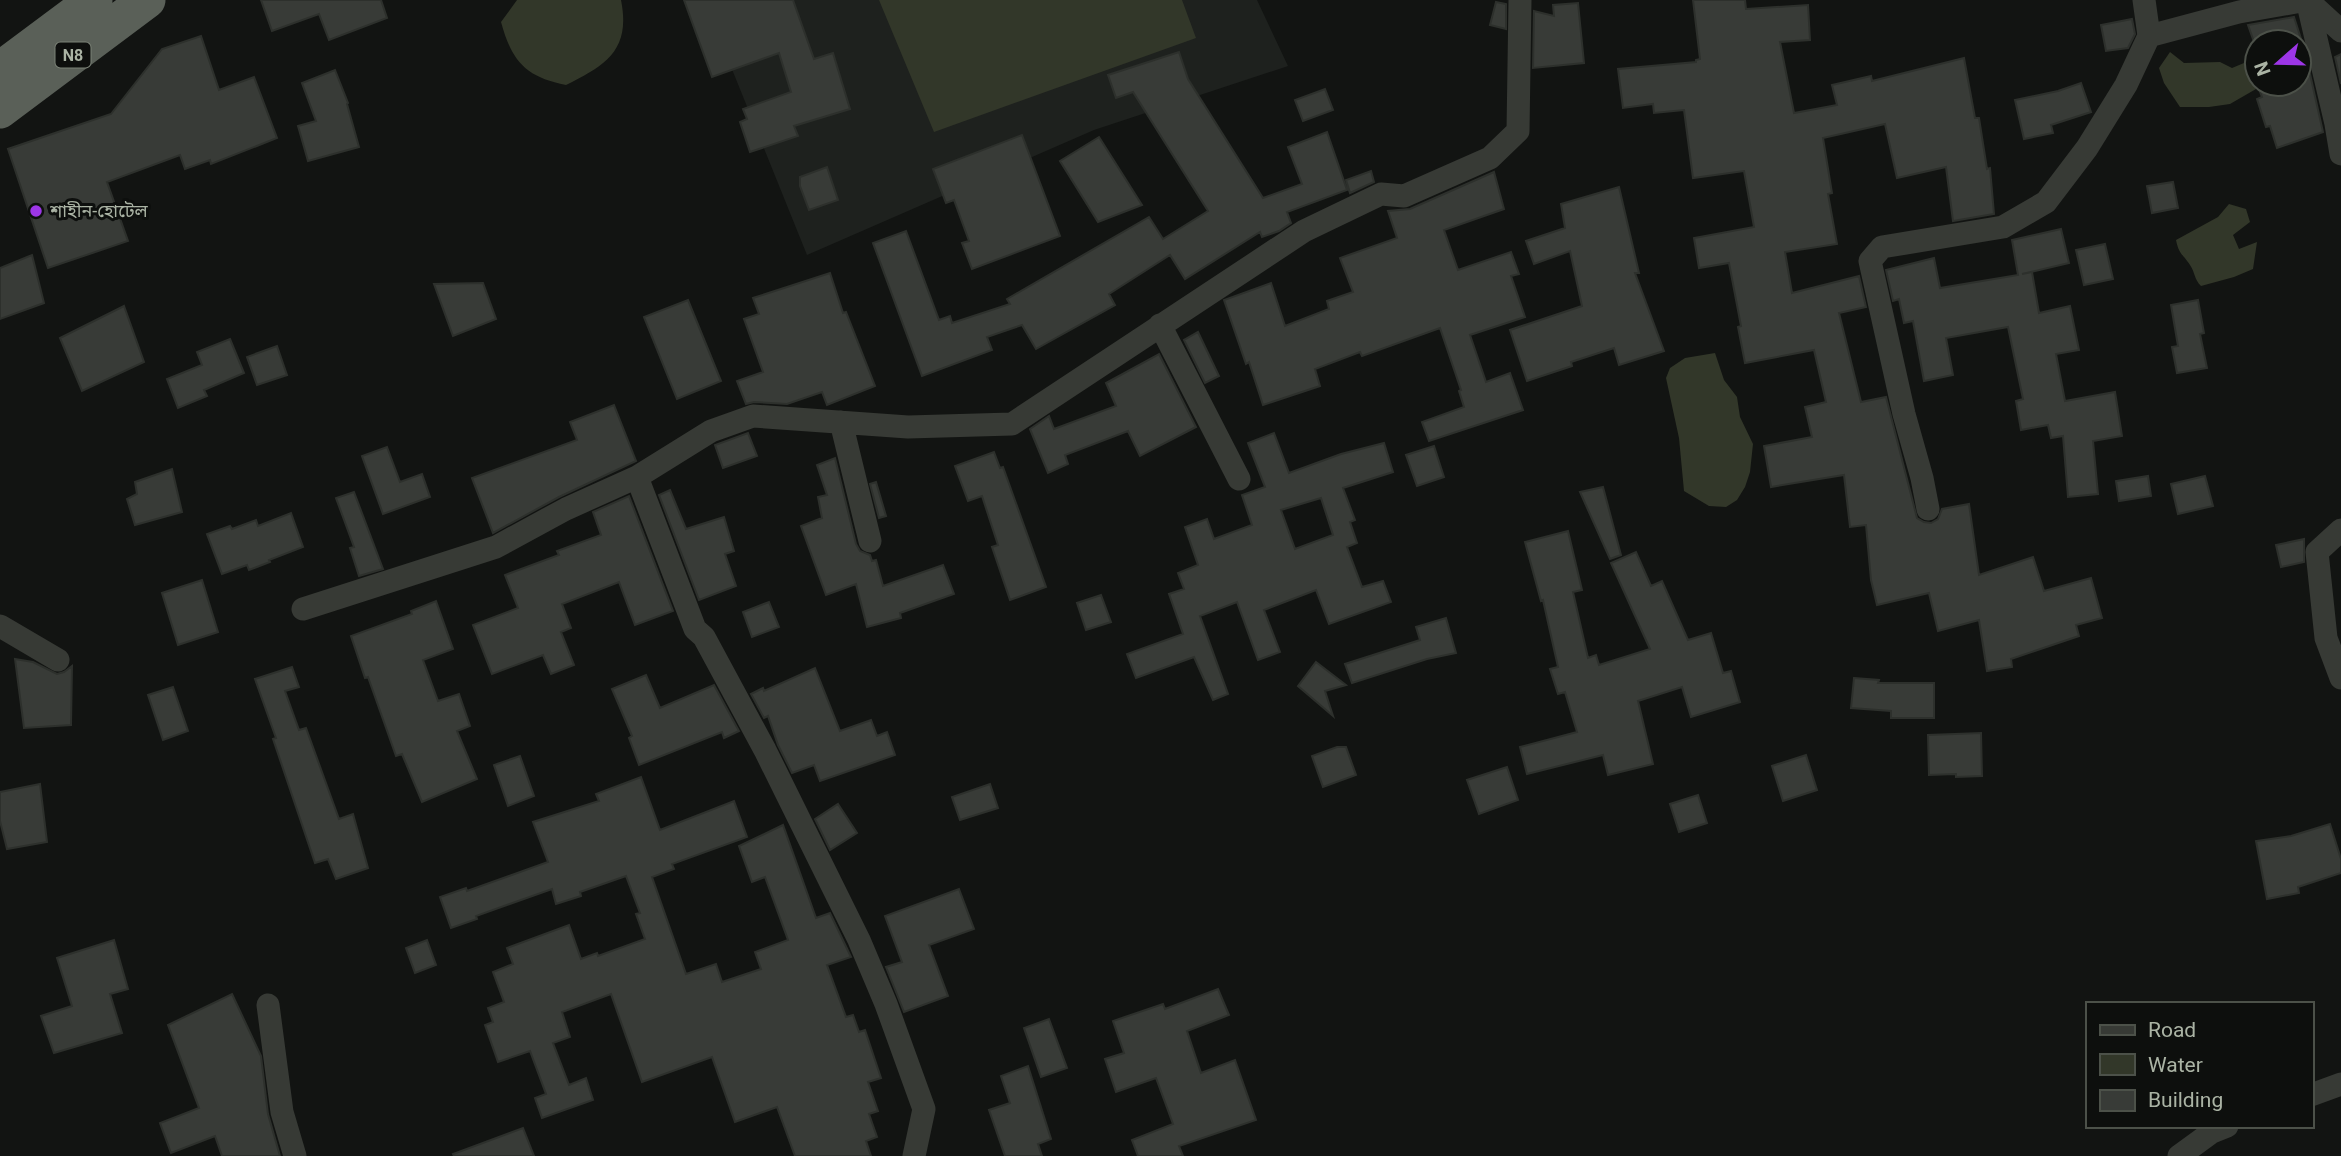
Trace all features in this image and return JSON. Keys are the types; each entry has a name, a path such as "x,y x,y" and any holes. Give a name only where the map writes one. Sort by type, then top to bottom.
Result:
{"highway":[{"name":"N8","path":"0,70 94,0"},
{"name":"N8","path":"0,110 147,0"}],"street":[{"path":"303,609 496,547 566,509 636,477 711,431 753,416 908,427 1012,424 1304,231 1381,194 1404,196 1490,158 1518,131 1520,0"},
{"path":"1928,509 1870,261 1882,247 2003,227 2046,202 2087,148 2126,85 2149,36 2144,0"},
{"path":"2149,36 2239,12 2307,0"},
{"path":"2307,0 2341,31"},
{"path":"2307,0 2341,154"},
{"path":"1160,326 1239,479"},
{"path":"841,422 870,541"},
{"path":"636,477 695,629 704,637 765,750 859,940 886,1004 924,1109 914,1156"},
{"path":"2341,530 2317,552 2326,638 2341,678"},
{"path":"0,626 58,660"},
{"path":"268,1004 282,1112 295,1156"},
{"path":"2313,1094 2341,1084"},
{"path":"2179,1156 2212,1132 2222,1128"}],"shaded area":[{"path":"704,0 1257,0 1288,66 1094,130 807,255"}],"water":[{"path":"517,0 621,0 623,17 619,44 604,62 593,70 566,85 552,82 531,72 510,48 501,22"},
{"path":"879,0 1182,0 1196,38 934,132"},
{"path":"2170,52 2184,63 2220,62 2232,68 2243,63 2243,96 2230,104 2180,107 2164,83 2159,68"},
{"path":"2229,204 2246,209 2250,222 2233,235 2239,249 2257,242 2253,269 2201,286 2180,252 2176,240 2218,217"},
{"path":"1715,353 1724,380 1737,397 1740,417 1753,444 1750,472 1745,487 1737,500 1726,507 1709,506 1684,491 1679,438 1666,378 1670,368 1685,358"}],"building":[{"path":"261,0 381,0 387,18 329,40 319,14 272,31"},
{"path":"684,0 793,0 814,59 833,53 850,109 794,126 798,136 750,152 740,122 747,119 743,109 791,92 779,53 712,77"},
{"path":"1693,0 1745,0 1746,9 1808,5 1810,40 1780,42 1794,113 1837,105 1832,85 1871,76 1872,81 1964,58 1975,118 1979,118 1987,169 1990,168 1994,214 1953,221 1946,167 1897,178 1885,124 1823,138 1832,193 1828,194 1837,244 1785,252 1792,293 1859,276 1866,307 1839,313 1861,402 1886,397 1917,518 1931,523 1938,519 1942,509 1969,504 1979,575 2033,557 2044,591 2091,578 2102,618 2076,625 2079,636 2011,659 2012,667 1987,671 1979,620 1938,631 1929,593 1877,605 1871,580 1866,525 1850,527 1844,475 1771,487 1764,446 1812,437 1805,407 1826,402 1814,350 1745,363 1729,263 1699,268 1694,238 1754,227 1744,171 1693,178 1684,110 1654,113 1653,104 1623,108 1618,69 1696,62 1700,59"},
{"path":"1496,2 1506,4 1506,29 1490,25"},
{"path":"1578,3 1584,63 1533,68 1534,11 1554,16 1553,5"},
{"path":"2294,17 2298,28 2249,28 2248,25"},
{"path":"2132,19 2135,34 2128,48 2106,51 2101,25"},
{"path":"201,36 219,90 254,77 277,138 211,164 210,160 185,169 180,155 107,182 128,241 48,268 8,149 111,114 162,49"},
{"path":"1179,52 1188,79 1263,198 1302,184 1288,147 1327,132 1347,190 1287,212 1291,223 1279,231 1262,237 1260,232 1185,279 1170,255 1109,294 1115,305 1036,349 1022,325 987,337 992,350 922,376 873,243 906,231 939,320 950,316 952,323 1010,304 1007,299 1149,217 1163,239 1208,211 1133,92 1116,98 1108,75"},
{"path":"2341,54 2341,84 2335,57"},
{"path":"335,70 348,103 359,147 308,161 298,126 316,121 302,83"},
{"path":"2081,83 2091,112 2051,125 2053,133 2024,139 2015,100"},
{"path":"2313,87 2323,132 2277,148 2270,126 2266,127 2257,99 2313,98"},
{"path":"1325,89 1333,110 1303,121 1295,100"},
{"path":"1022,135 1060,236 972,269 962,243 969,241 954,200 946,203 933,169"},
{"path":"1099,137 1142,205 1098,222 1060,161"},
{"path":"827,167 838,200 809,210 800,186 800,177"},
{"path":"1371,171 1374,182 1350,193 1346,180"},
{"path":"1494,172 1504,209 1444,230 1458,270 1511,252 1519,274 1511,276 1525,317 1470,335 1486,382 1510,373 1523,410 1429,441 1422,422 1464,407 1440,328 1362,356 1360,352 1315,369 1320,386 1263,405 1224,300 1271,283 1285,326 1329,309 1327,301 1353,292 1340,258 1397,238 1388,211 1410,209"},
{"path":"2173,182 2178,208 2152,213 2147,186"},
{"path":"1619,187 1639,273 1635,273 1664,351 1619,365 1614,348 1571,362 1572,366 1527,381 1510,330 1582,306 1570,251 1534,264 1526,241 1565,228 1561,204"},
{"path":"2061,229 2069,263 2022,274 2032,272 2039,313 2070,306 2079,350 2056,354 2065,401 2115,392 2122,436 2093,441 2098,494 2068,497 2063,436 2051,438 2048,425 2021,430 2016,401 2023,399 2008,327 1946,338 1953,375 1924,381 1913,321 1904,323 1899,299 1893,301 1886,270 1934,258 1940,288 2018,275 2012,240"},
{"path":"2105,244 2113,279 2084,285 2076,250"},
{"path":"32,255 44,303 0,319 0,268"},
{"path":"830,273 843,313 846,312 875,386 827,405 822,392 787,404 746,404 737,381 763,372 744,319 759,314 753,298"},
{"path":"483,283 496,319 453,336 434,284"},
{"path":"688,300 721,381 677,399 644,317"},
{"path":"2198,300 2204,333 2200,334 2207,368 2177,373 2172,347 2178,346 2171,305"},
{"path":"124,306 144,362 82,391 60,338"},
{"path":"1198,332 1219,376 1205,383 1184,340"},
{"path":"230,339 244,373 204,390 207,396 178,408 167,379 202,365 197,352"},
{"path":"277,346 287,375 257,385 247,357"},
{"path":"1159,354 1196,427 1140,456 1128,431 1065,455 1068,464 1048,473 1030,429 1049,416 1054,429 1116,406 1106,383"},
{"path":"614,405 636,461 559,497 493,533 472,478 577,440 570,422"},
{"path":"748,433 757,456 723,468 715,445"},
{"path":"1274,433 1289,473 1341,454 1384,443 1393,472 1343,488 1355,520 1350,522 1357,543 1347,547 1362,587 1383,581 1391,602 1329,624 1316,590 1264,610 1280,652 1258,660 1237,602 1200,616 1228,694 1213,700 1194,657 1136,678 1127,654 1183,634 1169,594 1184,589 1178,573 1198,565 1185,527 1207,519 1214,539 1252,525 1242,495 1265,487 1248,443","holes":["1321,498 1333,535 1295,549 1281,510"]},
{"path":"1434,446 1444,477 1417,486 1406,455"},
{"path":"387,447 400,482 422,474 430,497 383,514 362,456"},
{"path":"994,452 1000,468 1003,467 1046,587 1010,600 992,547 998,545 982,496 968,501 955,466"},
{"path":"835,458 856,544 860,551 870,555 872,561 876,560 883,586 943,565 954,594 900,613 901,618 867,627 856,584 826,595 801,526 822,518 818,497 827,495 817,465"},
{"path":"172,469 182,512 135,525 127,499 137,494 135,482"},
{"path":"2148,476 2151,496 2119,501 2116,481"},
{"path":"2205,476 2213,506 2178,514 2171,484"},
{"path":"876,482 886,516 879,518 870,484"},
{"path":"1603,487 1621,555 1610,559 1580,492"},
{"path":"670,490 686,529 724,517 734,551 725,554 736,586 699,600 659,495"},
{"path":"354,492 383,569 359,576 350,548 354,547 336,498"},
{"path":"629,496 673,611 635,625 619,582 562,604 571,628 561,632 574,665 551,674 543,655 492,674 473,625 518,608 505,575 559,555 557,551 601,535 593,512"},
{"path":"291,513 303,547 249,570 247,565 222,574 207,534 256,520 258,526"},
{"path":"1568,531 1582,590 1573,592 1588,658 1596,655 1599,665 1650,649 1611,563 1636,552 1651,586 1662,581 1688,640 1711,633 1723,673 1731,671 1740,702 1691,717 1682,687 1638,701 1653,764 1608,775 1603,755 1527,774 1520,747 1577,732 1565,692 1558,694 1550,669 1558,667 1543,600 1541,601 1525,542"},
{"path":"2304,539 2304,562 2281,567 2276,545"},
{"path":"202,580 218,632 178,645 162,593"},
{"path":"1101,595 1111,622 1086,630 1077,603"},
{"path":"436,601 453,649 423,660 438,701 459,694 470,726 457,731 477,779 422,802 402,754 396,756 351,636 412,614 411,611"},
{"path":"769,602 779,627 752,637 743,612"},
{"path":"1446,618 1456,653 1427,659 1352,683 1345,664 1420,640 1416,627"},
{"path":"15,659 33,662 57,674 72,666 71,725 24,728"},
{"path":"1316,662 1346,685 1325,691 1333,716 1298,686"},
{"path":"292,667 299,687 285,691 299,730 306,728 339,819 353,814 368,868 336,879 328,859 315,863 255,679"},
{"path":"815,668 840,731 871,720 877,736 887,732 895,755 820,781 814,765 792,773 768,716 764,718 751,694 763,688 764,691"},
{"path":"646,675 660,708 714,685 739,731 724,738 722,732 639,765 629,738 632,736 612,689"},
{"path":"1854,678 1879,680 1878,683 1934,683 1934,718 1891,718 1891,711 1851,708"},
{"path":"173,687 188,731 163,740 148,695"},
{"path":"1981,733 1982,776 1929,775 1928,735"},
{"path":"1337,747 1346,747 1356,775 1323,787 1312,756"},
{"path":"1806,755 1817,790 1783,801 1772,766"},
{"path":"520,756 534,796 508,806 494,765"},
{"path":"1507,767 1518,800 1479,814 1467,780"},
{"path":"641,777 660,830 734,801 747,837 672,864 674,869 652,877 686,974 716,964 722,982 761,969 755,952 788,940 765,877 752,882 739,846 783,825 816,918 830,913 851,957 827,965 846,1017 853,1015 859,1032 865,1030 881,1078 868,1082 878,1111 869,1114 877,1137 866,1141 871,1156 795,1156 777,1107 735,1122 712,1057 642,1082 611,994 562,1012 570,1037 553,1043 569,1085 586,1078 593,1100 542,1118 535,1098 546,1094 530,1051 498,1062 485,1025 493,1022 488,1008 504,1002 493,972 513,964 507,948 569,925 581,959 597,953 598,956 645,939 636,914 640,913 626,876 580,892 581,896 556,904 552,889 476,916 477,919 451,928 440,897 466,888 467,891 548,862 533,822 599,801 596,794"},
{"path":"40,784 47,842 7,849 0,821 0,792"},
{"path":"990,784 998,808 960,820 952,797"},
{"path":"1698,795 1707,823 1679,832 1670,804"},
{"path":"838,804 857,833 830,850 815,819"},
{"path":"2330,824 2341,859 2341,873 2298,887 2299,893 2267,899 2256,841 2291,836"},
{"path":"959,889 974,929 929,945 948,996 904,1012 886,967 902,962 885,916"},
{"path":"114,940 128,989 110,994 122,1033 54,1053 41,1016 72,1006 57,958"},
{"path":"427,940 436,965 415,973 406,948"},
{"path":"1218,989 1229,1015 1187,1031 1201,1073 1235,1060 1256,1120 1179,1146 1183,1156 1138,1156 1132,1140 1173,1124 1156,1078 1116,1092 1105,1059 1124,1053 1113,1021 1163,1004 1165,1009"},
{"path":"232,994 261,1056 268,1114 280,1156 222,1156 215,1136 171,1153 160,1123 199,1108 168,1025"},
{"path":"1049,1019 1067,1068 1041,1077 1024,1028"},
{"path":"1028,1066 1051,1139 1038,1144 1042,1156 1005,1156 989,1110 1010,1103 1001,1076"},
{"path":"523,1128 534,1156 453,1154"}],"place":[{"name":"শাহীন-হোটেল","path":"36,211"}]}
